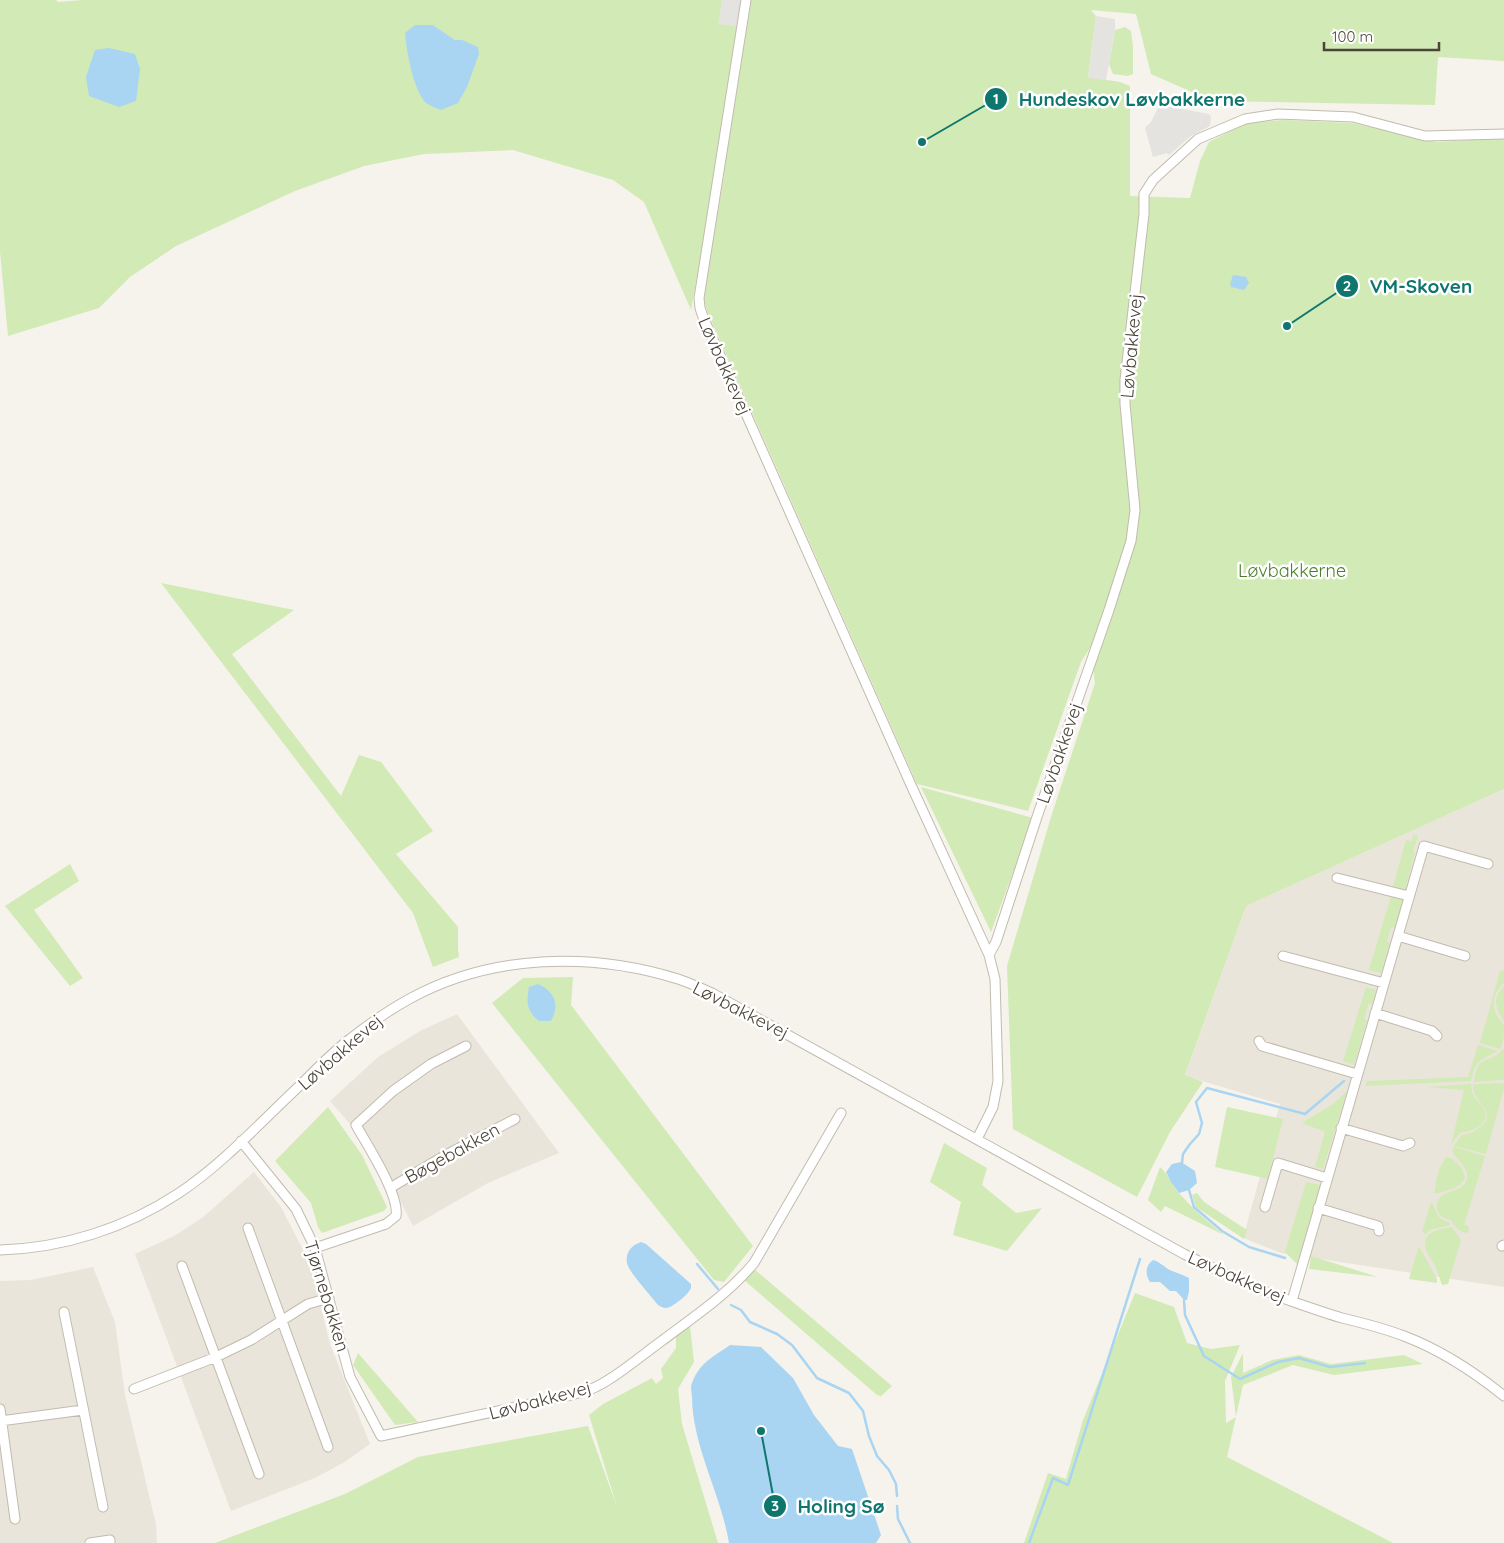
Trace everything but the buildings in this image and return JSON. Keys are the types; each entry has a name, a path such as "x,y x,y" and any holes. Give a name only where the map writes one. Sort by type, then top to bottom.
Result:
{"street":[{"name":"Løvbakkevej","path":"746,0 702,279 700,308 903,767 989,955 995,980 998,1081 993,1107 978,1139"},
{"name":"Løvbakkevej","path":"989,955 996,942 1131,541 1135,510 1125,404 1125,380 1144,214 1144,194 1153,180 1198,140 1245,119 1278,114 1353,117 1424,136 1504,134"},
{"path":"1292,1301 1424,846 1488,864"},
{"path":"1337,878 1409,896"},
{"path":"1398,936 1465,956"},
{"path":"1283,956 1384,983"},
{"name":"Løvbakkevej","path":"0,1250 29,1248 92,1236 149,1211 180,1192 209,1170 348,1040 385,1013 412,997 477,972 538,962 574,961 608,963 638,968 680,979 712,993 1184,1254 1229,1276 1292,1301 1341,1317 1377,1326 1430,1347 1457,1362 1504,1396"},
{"path":"1375,1013 1432,1031 1436,1036"},
{"path":"1259,1040 1262,1046 1357,1074"},
{"name":"Bøgebakken","path":"315,1248 386,1224 396,1216 397,1211 390,1188 356,1125 393,1091 431,1064 466,1046"},
{"name":"Løvbakkevej","path":"381,1436 567,1396 591,1389 609,1379 698,1314 740,1280 754,1263 841,1113"},
{"name":"Bøgebakken","path":"390,1188 444,1156 515,1119"},
{"path":"1341,1128 1403,1146 1410,1143"},
{"name":"Tjørnebakken","path":"241,1141 296,1209 315,1248 350,1376 381,1436"},
{"path":"1265,1207 1278,1163 1327,1178"},
{"path":"1318,1208 1378,1226 1379,1231"},
{"path":"248,1228 328,1447"},
{"path":"182,1266 259,1474"},
{"path":"134,1389 216,1357 250,1340 308,1304 329,1298"},
{"path":"64,1312 103,1507"},
{"path":"0,1409 15,1519"},
{"path":"1,1421 83,1410"},
{"path":"90,1543 110,1540 110,1543"}],"shaded area":[{"path":"722,0 744,0 739,27 718,24"},
{"path":"1096,16 1115,19 1115,30 1106,80 1088,78"},
{"path":"1167,106 1209,114 1211,117 1210,126 1191,136 1169,155 1167,153 1153,157 1145,128 1151,122 1158,108"},
{"path":"1504,789 1504,1287 1281,1253 1243,1238 1280,1104 1185,1076 1246,906"},
{"path":"457,1014 559,1153 488,1183 413,1226 377,1155 330,1101 378,1057 420,1031"},
{"path":"254,1172 281,1207 302,1248 314,1279 330,1344 370,1444 343,1463 315,1478 231,1511 135,1254 174,1236 202,1218"},
{"path":"93,1267 115,1322 125,1395 156,1524 157,1543 0,1543 0,1281 31,1280"}],"green space":[{"name":"Løvbakkerne","path":"0,0 56,0 58,2 83,0 722,0 719,24 743,0 1504,0 1504,61 1438,57 1435,105 1212,101 1151,74 1136,14 1091,10 1096,16 1088,77 1120,82 1130,86 1130,196 1190,198 1200,161 1209,142 1246,123 1284,120 1352,123 1436,142 1504,138 1504,789 1246,906 1185,1075 1203,1082 1170,1132 1137,1197 1013,1129 1007,966 1051,817 1095,683 1090,648 1081,662 1028,811 917,784 707,311 703,297 724,176 715,174 691,310 644,202 613,180 513,150 424,154 364,166 295,191 176,246 130,277 99,308 8,336 0,252","holes":["433,25 455,40 462,40 427,104"]},
{"path":"1125,27 1131,31 1133,47 1133,74 1128,76 1113,74 1109,64 1115,30"},
{"path":"161,583 294,610 232,654 341,796 359,755 381,762 433,831 396,854 458,927 459,957 433,967 413,913"},
{"path":"921,787 1033,818 991,932"},
{"path":"1413,835 1418,836 1405,890 1393,886 1406,840 1412,841"},
{"path":"70,864 79,881 34,910 83,978 70,986 5,906"},
{"path":"1391,896 1404,900 1397,928 1391,927 1387,942 1390,943 1381,973 1369,970"},
{"path":"1504,970 1504,983 1498,990 1494,1002 1497,1016 1504,1026 1503,1041 1500,1049 1480,1043 1500,971"},
{"path":"573,977 571,1005 753,1246 724,1282 714,1280 492,1003 523,978"},
{"path":"1504,986 1504,1022 1496,1000"},
{"path":"1366,987 1376,990 1372,1004 1369,1003 1364,1019 1367,1020 1354,1065 1343,1061"},
{"path":"1478,1045 1498,1051 1479,1062 1474,1069 1471,1081 1365,1086 1367,1081 1468,1077"},
{"path":"1504,1048 1504,1080 1474,1082 1478,1066"},
{"path":"1504,1083 1486,1154 1453,1146 1462,1135 1472,1133 1487,1118 1487,1113 1476,1096 1473,1084"},
{"path":"1471,1084 1473,1095 1484,1109 1485,1120 1479,1127 1460,1133 1451,1145 1464,1090 1426,1087"},
{"path":"1347,1091 1323,1169 1315,1167 1325,1132 1302,1123 1333,1104"},
{"path":"328,1107 362,1155 387,1207 384,1211 322,1233 318,1227 311,1203 275,1161"},
{"path":"1227,1107 1283,1119 1268,1179 1215,1167"},
{"path":"944,1143 987,1168 982,1185 1016,1213 1042,1208 1007,1251 953,1235 961,1202 930,1182"},
{"path":"1454,1147 1485,1156 1464,1225 1469,1227 1468,1233 1460,1231 1451,1220 1444,1218 1437,1211 1437,1202 1441,1197 1461,1187 1466,1182 1466,1170 1452,1151"},
{"path":"1446,1156 1459,1164 1465,1178 1456,1187 1434,1194 1438,1172"},
{"path":"1160,1167 1183,1198 1224,1235 1165,1206 1161,1212 1148,1200"},
{"path":"1306,1182 1321,1185 1297,1264 1285,1252"},
{"path":"1197,1193 1204,1202 1247,1230 1244,1239 1196,1207 1192,1195"},
{"path":"1431,1202 1438,1216 1450,1223 1450,1225 1430,1230 1426,1234 1422,1232"},
{"path":"1452,1227 1461,1240 1448,1284 1442,1285 1437,1270 1426,1250 1425,1240 1435,1231"},
{"path":"1419,1246 1437,1279 1437,1283 1409,1279"},
{"path":"1311,1256 1378,1277 1309,1269"},
{"path":"754,1269 892,1386 881,1396 877,1395 744,1280"},
{"path":"1135,1293 1174,1307 1187,1343 1211,1349 1240,1345 1225,1381 1226,1423 1236,1417 1227,1457 1393,1543 1024,1543 1048,1473 1066,1479 1083,1420"},
{"path":"690,1326 694,1362 678,1389 682,1424 718,1543 215,1543 345,1494 418,1457 588,1426 617,1507 589,1415 603,1404 652,1378 656,1384 663,1378 661,1369 676,1348 676,1336"},
{"path":"358,1353 418,1422 395,1425 353,1365"},
{"path":"1243,1353 1243,1373 1272,1360 1299,1355 1331,1364 1404,1355 1423,1364 1334,1375 1293,1365 1243,1385 1236,1417 1231,1377"}],"water":[{"path":"415,25 433,25 455,40 462,40 478,47 479,54 467,87 458,103 441,110 426,103 421,97 411,70 405,33"},
{"path":"109,48 135,54 140,69 136,101 119,107 89,96 86,77 95,50"},
{"path":"1233,275 1246,277 1249,283 1244,290 1231,287"},
{"path":"538,984 544,987 554,999 555,1009 551,1021 539,1021 532,1014 528,1006 529,987"},
{"path":"1181,1162 1195,1171 1197,1183 1189,1190 1179,1193 1166,1172 1172,1164"},
{"path":"641,1242 646,1244 691,1284 687,1294 669,1307 664,1308 658,1305 628,1267 628,1252 632,1247"},
{"path":"1153,1260 1189,1278 1187,1300 1184,1300 1176,1291 1170,1291 1160,1282 1150,1282 1147,1270 1148,1265"},
{"path":"730,1345 761,1347 793,1378 814,1415 838,1446 852,1449 881,1535 876,1543 729,1543 720,1507 697,1435 691,1385 703,1365"}],"waterway":[{"path":"1182,1163 1183,1154 1199,1134 1202,1123 1196,1102 1207,1088 1305,1114 1344,1081"},
{"path":"1189,1190 1194,1207 1222,1231 1249,1247 1285,1258"},
{"path":"1029,1543 1053,1478 1068,1485 1140,1259"},
{"path":"697,1264 718,1289"},
{"path":"1184,1300 1185,1315 1204,1356 1240,1379 1278,1362 1299,1358 1330,1367 1365,1363"},
{"path":"731,1305 741,1310 750,1322 777,1334 792,1345 817,1378 849,1393 863,1411 869,1436 877,1456 889,1470 896,1484 897,1496"},
{"path":"897,1506 898,1519 910,1543"}],"place":[{"name":"Hundeskov Løvbakkerne","path":"922,142"},
{"name":"VM-Skoven","path":"1287,326"},
{"name":"Holing Sø","path":"761,1431"}]}
